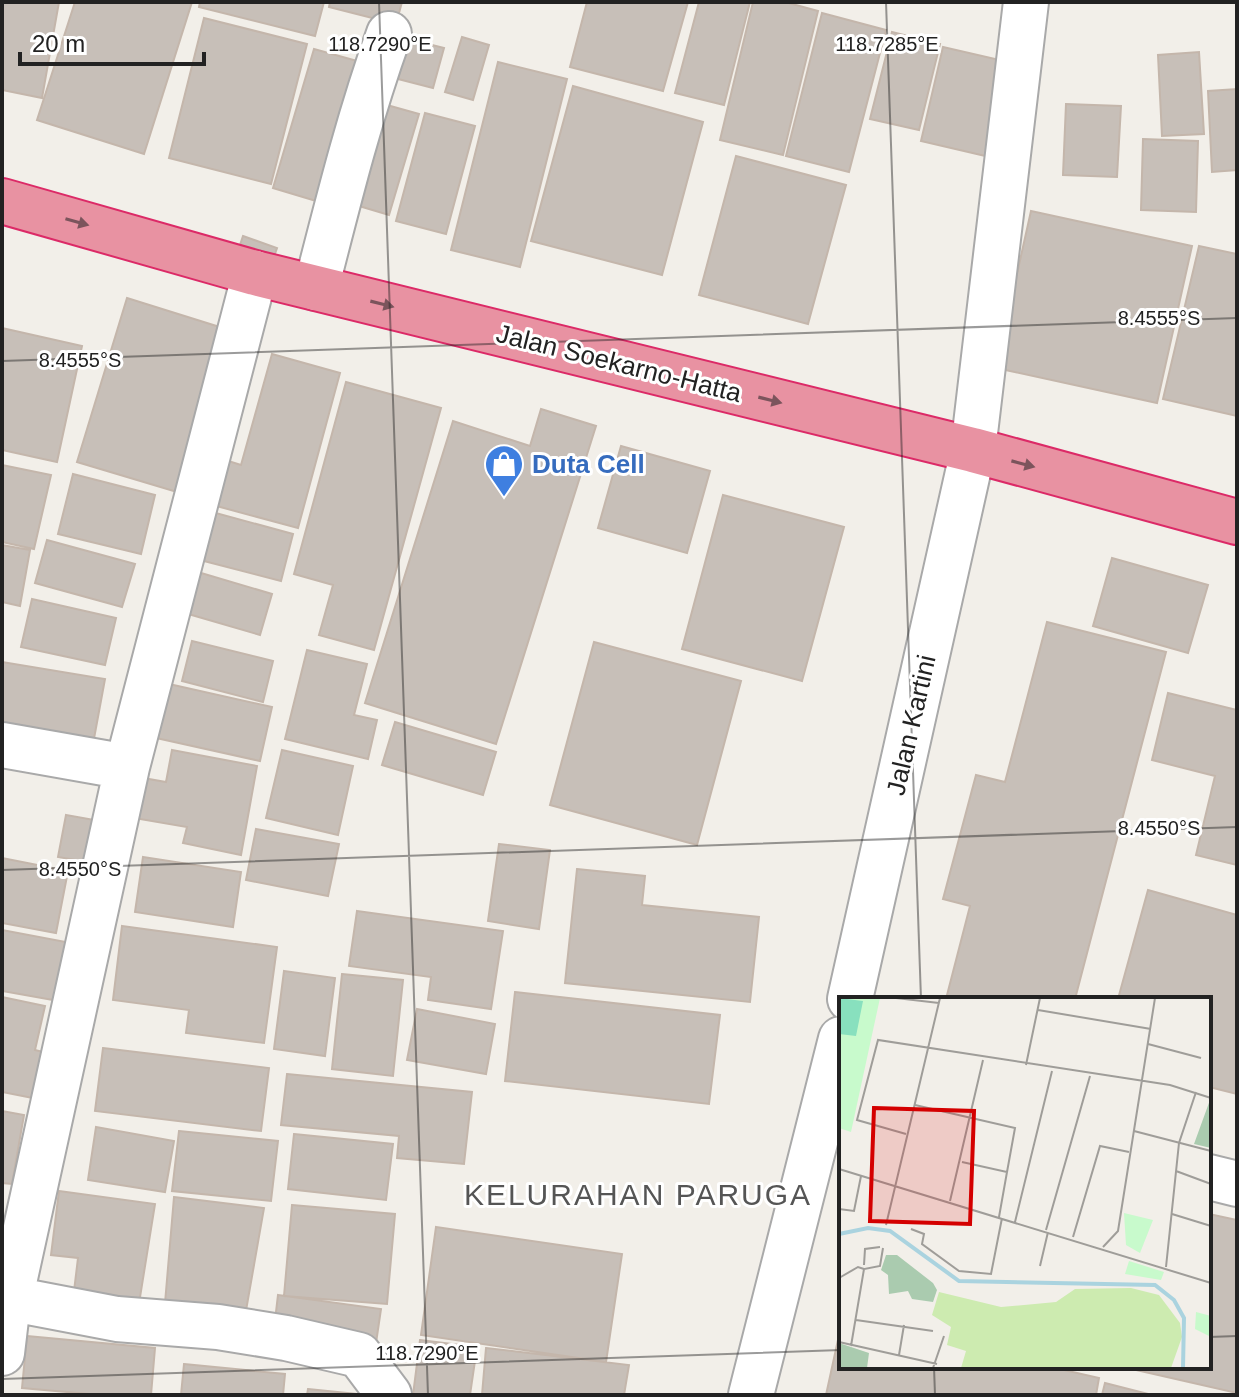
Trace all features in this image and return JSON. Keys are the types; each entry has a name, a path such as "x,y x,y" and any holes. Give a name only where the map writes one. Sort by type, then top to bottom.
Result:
{"highway":[{"name":"Jalan Soekarno-Hatta","path":"2,201 255,273 973,450 1237,522"}],"street":[{"name":"Jalan Kartini","path":"850,997 973,450 1026,2"},
{"path":"316,288 340,192 389,34"},
{"path":"2,1353 6,1298 127,767 255,273"},
{"path":"2,745 127,767"},
{"path":"751,1395 836,1083 839,1057"},
{"path":"1211,1178 1237,1184"},
{"path":"6,1298 117,1319 218,1327 286,1338 359,1355 389,1395"}],"building":[{"path":"2,2 59,2 42,98 2,90"},
{"path":"75,2 192,2 144,154 37,120"},
{"path":"200,2 324,2 315,36 199,7"},
{"path":"330,2 402,2 396,24 329,7"},
{"path":"587,2 688,2 663,91 570,67"},
{"path":"699,2 750,2 724,105 675,93"},
{"path":"753,2 785,2 818,11 783,155 720,140"},
{"path":"822,13 886,30 849,172 786,156"},
{"path":"204,18 307,44 271,184 169,158"},
{"path":"892,32 940,44 919,130 870,119"},
{"path":"462,37 489,45 473,100 445,92"},
{"path":"408,39 444,48 433,88 398,79"},
{"path":"943,47 1017,64 994,158 921,141"},
{"path":"314,49 375,66 336,207 273,188"},
{"path":"1199,52 1204,134 1162,136 1158,55"},
{"path":"498,62 567,79 520,267 451,250"},
{"path":"573,86 703,122 662,275 531,241"},
{"path":"1237,89 1237,170 1212,172 1208,91"},
{"path":"369,100 419,114 389,215 339,200"},
{"path":"1066,104 1121,106 1117,177 1063,175"},
{"path":"425,113 475,126 446,234 396,221"},
{"path":"1143,139 1198,141 1196,212 1141,210"},
{"path":"736,156 846,185 808,324 699,295"},
{"path":"1031,211 1192,246 1157,403 996,368"},
{"path":"243,236 277,248 269,271 235,260"},
{"path":"1199,246 1237,254 1237,416 1163,399"},
{"path":"127,298 226,329 177,492 77,462"},
{"path":"2,328 82,346 57,462 2,450"},
{"path":"272,354 340,373 298,528 209,504 222,459 241,465"},
{"path":"346,382 441,408 374,650 319,635 333,585 294,574"},
{"path":"541,409 596,426 496,744 365,703 453,421 530,446"},
{"path":"621,446 710,471 687,553 598,528"},
{"path":"2,465 51,475 34,549 2,542"},
{"path":"73,474 155,495 141,554 58,534"},
{"path":"723,495 844,527 802,681 682,649"},
{"path":"212,512 293,534 281,581 200,560"},
{"path":"47,540 135,564 122,607 35,583"},
{"path":"2,545 30,550 20,606 2,602"},
{"path":"1112,558 1208,585 1188,653 1093,626"},
{"path":"191,570 272,594 260,635 178,611"},
{"path":"32,599 116,618 105,665 21,647"},
{"path":"1047,622 1166,652 1076,997 947,997 970,906 943,899 976,775 1005,782"},
{"path":"192,641 273,661 263,702 182,681"},
{"path":"594,642 741,681 697,845 550,805"},
{"path":"307,650 367,664 354,715 377,720 368,759 285,739"},
{"path":"2,662 105,679 93,744 2,728"},
{"path":"169,684 272,707 260,761 156,738"},
{"path":"1168,693 1237,710 1237,865 1196,855 1215,776 1152,760"},
{"path":"395,722 496,752 483,795 382,765"},
{"path":"172,750 257,766 241,855 183,843 187,827 134,818 143,778 166,782"},
{"path":"282,750 353,766 338,835 266,818"},
{"path":"66,815 100,821 93,863 58,857"},
{"path":"256,829 339,844 328,896 246,880"},
{"path":"499,844 550,850 539,929 488,921"},
{"path":"143,857 241,872 233,927 135,912"},
{"path":"2,858 68,871 56,933 2,923"},
{"path":"577,869 645,876 642,905 759,917 750,1002 565,983"},
{"path":"1148,890 1237,915 1237,1094 1211,1088 1211,997 1119,997"},
{"path":"357,911 503,931 491,1009 428,1000 431,977 349,966"},
{"path":"122,926 277,947 264,1043 186,1033 189,1010 113,1000"},
{"path":"2,930 71,943 59,1001 2,991"},
{"path":"284,971 335,978 325,1056 274,1049"},
{"path":"342,974 403,980 393,1076 332,1069"},
{"path":"515,992 720,1015 709,1104 505,1081"},
{"path":"2,997 45,1006 35,1050 47,1053 38,1099 2,1092"},
{"path":"417,1009 495,1024 486,1074 407,1060"},
{"path":"103,1048 269,1068 261,1131 95,1111"},
{"path":"287,1074 472,1092 464,1164 397,1158 399,1136 281,1125"},
{"path":"2,1111 24,1115 12,1184 2,1183"},
{"path":"96,1127 174,1141 165,1192 88,1180"},
{"path":"179,1131 278,1141 271,1201 172,1191"},
{"path":"294,1134 393,1144 386,1200 288,1189"},
{"path":"59,1191 155,1204 137,1316 72,1308 78,1258 51,1255"},
{"path":"174,1197 264,1208 244,1322 164,1315"},
{"path":"292,1205 395,1214 387,1304 284,1296"},
{"path":"1211,1214 1237,1220 1237,1393 1132,1369 1211,1369"},
{"path":"436,1227 622,1254 606,1362 421,1335"},
{"path":"278,1295 381,1309 376,1343 274,1329"},
{"path":"839,1335 839,1369 1060,1369 1099,1378 1096,1395 826,1395"},
{"path":"27,1336 155,1348 151,1395 101,1395 22,1388"},
{"path":"420,1340 477,1347 470,1395 413,1395"},
{"path":"486,1348 629,1365 624,1395 482,1395"},
{"path":"184,1364 285,1374 283,1395 181,1395"},
{"path":"1105,1383 1152,1395 1102,1395"},
{"path":"308,1389 367,1395 307,1395"}],"place":[{"name":"Duta Cell","path":"504,498"}],"district":[{"name":"KELURAHAN PARUGA","path":"638,1194"}]}
